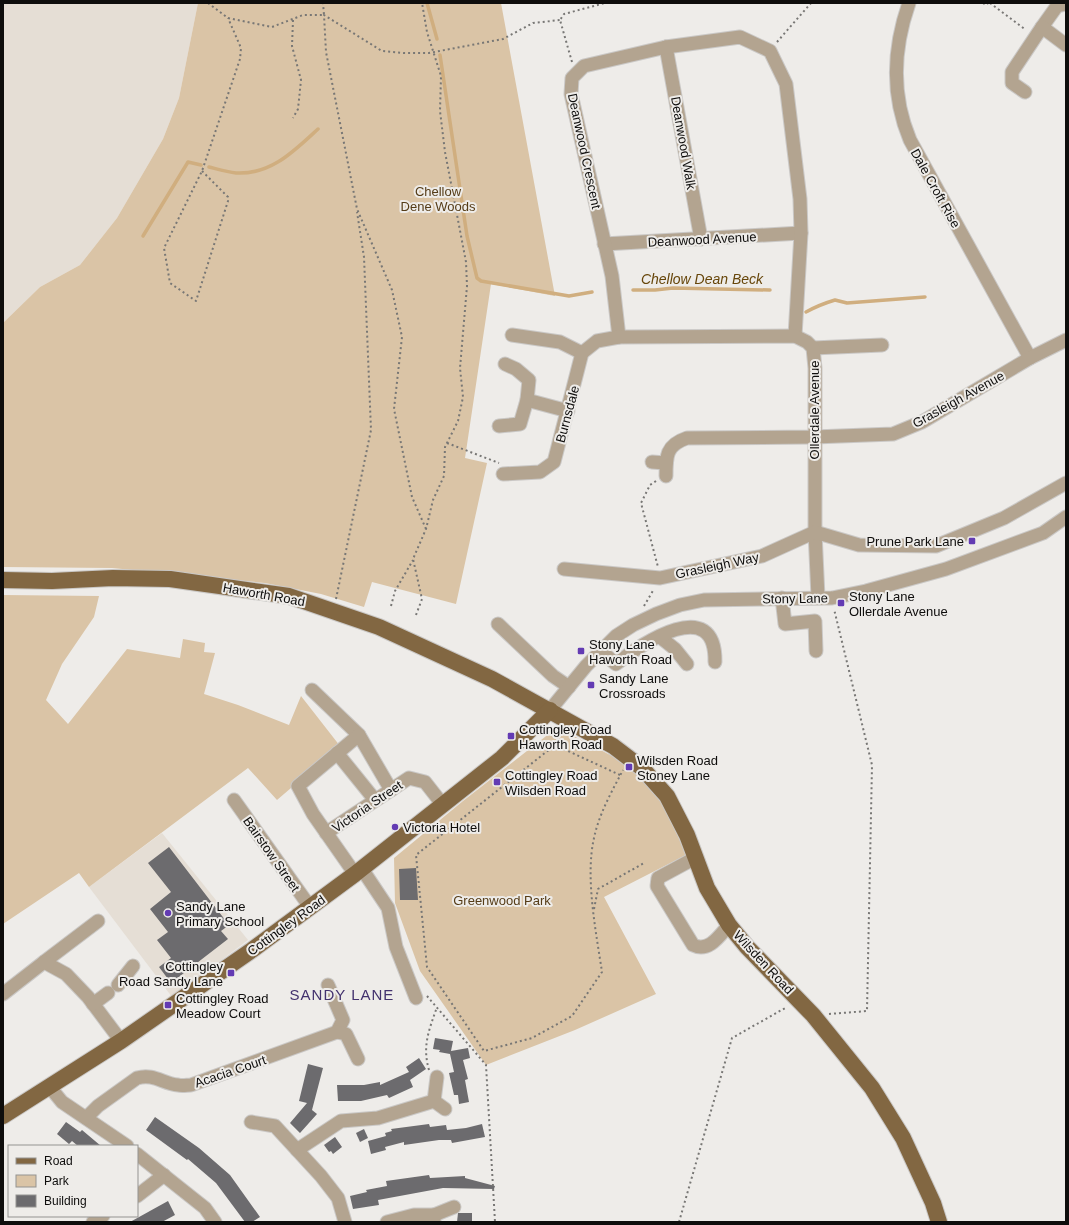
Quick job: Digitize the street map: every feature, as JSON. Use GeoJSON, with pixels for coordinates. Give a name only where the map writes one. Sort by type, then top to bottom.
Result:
{"type":"FeatureCollection","features":[{"type":"Feature","properties":{"kind":"main road","name":"Haworth Road"},"geometry":{"type":"LineString","coordinates":[[3,580],[52,581],[113,578],[170,579],[289,596],[379,627],[492,679],[550,710]]}},
{"type":"Feature","properties":{"kind":"main road","name":"Wilsden Road"},"geometry":{"type":"LineString","coordinates":[[550,710],[629,757],[642,768],[667,796],[686,835],[707,888],[729,925],[747,948],[800,1000],[872,1088],[903,1138],[939,1222]]}},
{"type":"Feature","properties":{"kind":"main road","name":"Cottingley Road"},"geometry":{"type":"LineString","coordinates":[[3,1116],[121,1041],[252,950],[310,907],[502,758],[550,710]]}},
{"type":"Feature","properties":{"kind":"street","name":"Dale Croft Rise"},"geometry":{"type":"LineString","coordinates":[[909,3],[899,37],[896,76],[898,104],[904,125],[910,140],[1030,358]]}},
{"type":"Feature","properties":{"kind":"street"},"geometry":{"type":"LineString","coordinates":[[1025,92],[1012,82],[1012,72],[1057,6],[1066,4]]}},
{"type":"Feature","properties":{"kind":"street"},"geometry":{"type":"LineString","coordinates":[[1039,32],[1066,45]]}},
{"type":"Feature","properties":{"kind":"street","name":"Deanwood Crescent"},"geometry":{"type":"LineString","coordinates":[[619,337],[612,276],[571,94],[572,78],[584,66],[666,47],[740,37],[770,51]]}},
{"type":"Feature","properties":{"kind":"street","name":"Deanwood Walk"},"geometry":{"type":"LineString","coordinates":[[666,47],[701,239]]}},
{"type":"Feature","properties":{"kind":"street"},"geometry":{"type":"LineString","coordinates":[[512,334],[560,342],[582,353],[597,341],[619,337],[795,336],[801,233],[800,199],[786,84],[770,51]]}},
{"type":"Feature","properties":{"kind":"street","name":"Deanwood Avenue"},"geometry":{"type":"LineString","coordinates":[[604,244],[801,233]]}},
{"type":"Feature","properties":{"kind":"street","name":"Ollerdale Avenue"},"geometry":{"type":"LineString","coordinates":[[795,336],[813,348],[815,368],[814,532],[818,598]]}},
{"type":"Feature","properties":{"kind":"street","name":"Grasleigh Avenue"},"geometry":{"type":"LineString","coordinates":[[666,469],[666,456],[672,445],[687,438],[814,437],[892,434],[922,422],[1030,358],[1066,340]]}},
{"type":"Feature","properties":{"kind":"street"},"geometry":{"type":"LineString","coordinates":[[813,348],[882,345]]}},
{"type":"Feature","properties":{"kind":"street","name":"Burnsdale"},"geometry":{"type":"LineString","coordinates":[[503,474],[540,472],[554,462],[582,353]]}},
{"type":"Feature","properties":{"kind":"street"},"geometry":{"type":"LineString","coordinates":[[499,426],[504,427],[520,424],[527,400],[529,380],[516,369],[505,364]]}},
{"type":"Feature","properties":{"kind":"street"},"geometry":{"type":"LineString","coordinates":[[527,400],[568,411]]}},
{"type":"Feature","properties":{"kind":"street"},"geometry":{"type":"LineString","coordinates":[[652,462],[666,469]]}},
{"type":"Feature","properties":{"kind":"street"},"geometry":{"type":"LineString","coordinates":[[814,532],[859,545],[936,546],[1004,518],[1066,483]]}},
{"type":"Feature","properties":{"kind":"street","name":"Stony Lane"},"geometry":{"type":"LineString","coordinates":[[550,710],[600,651],[616,636],[633,624],[680,605],[704,600],[832,598],[866,591],[946,569],[1043,533],[1066,517]]}},
{"type":"Feature","properties":{"kind":"street","name":"Grasleigh Way"},"geometry":{"type":"LineString","coordinates":[[564,569],[660,578],[762,556],[814,532]]}},
{"type":"Feature","properties":{"kind":"street"},"geometry":{"type":"LineString","coordinates":[[782,598],[785,624],[815,621],[816,651]]}},
{"type":"Feature","properties":{"kind":"street"},"geometry":{"type":"LineString","coordinates":[[498,624],[553,676],[569,687]]}},
{"type":"Feature","properties":{"kind":"street"},"geometry":{"type":"LineString","coordinates":[[600,651],[616,664],[632,651],[660,637],[681,628],[693,626],[701,629],[713,642],[714,662]]}},
{"type":"Feature","properties":{"kind":"street"},"geometry":{"type":"LineString","coordinates":[[660,637],[675,649],[687,664]]}},
{"type":"Feature","properties":{"kind":"street"},"geometry":{"type":"LineString","coordinates":[[312,690],[359,734],[391,790]]}},
{"type":"Feature","properties":{"kind":"street"},"geometry":{"type":"LineString","coordinates":[[359,734],[298,786],[313,814],[326,833],[388,908],[396,947],[421,997]]}},
{"type":"Feature","properties":{"kind":"street"},"geometry":{"type":"LineString","coordinates":[[338,753],[375,800]]}},
{"type":"Feature","properties":{"kind":"street","name":"Victoria Street"},"geometry":{"type":"LineString","coordinates":[[326,833],[409,778],[425,782],[443,805]]}},
{"type":"Feature","properties":{"kind":"street","name":"Bairstow Street"},"geometry":{"type":"LineString","coordinates":[[234,800],[310,907]]}},
{"type":"Feature","properties":{"kind":"street"},"geometry":{"type":"LineString","coordinates":[[695,858],[658,878],[657,886],[693,945],[698,947],[711,944],[729,925]]}},
{"type":"Feature","properties":{"kind":"street"},"geometry":{"type":"LineString","coordinates":[[3,994],[98,921]]}},
{"type":"Feature","properties":{"kind":"street"},"geometry":{"type":"LineString","coordinates":[[44,962],[66,974],[93,1004],[121,1041]]}},
{"type":"Feature","properties":{"kind":"street"},"geometry":{"type":"LineString","coordinates":[[118,985],[133,966]]}},
{"type":"Feature","properties":{"kind":"street"},"geometry":{"type":"LineString","coordinates":[[328,985],[343,1020],[337,1032],[346,1034],[358,1058]]}},
{"type":"Feature","properties":{"kind":"street"},"geometry":{"type":"LineString","coordinates":[[93,1004],[108,993]]}},
{"type":"Feature","properties":{"kind":"street","name":"Acacia Court"},"geometry":{"type":"LineString","coordinates":[[86,1118],[103,1102],[137,1078],[144,1076],[155,1077],[178,1086],[191,1085],[337,1032]]}},
{"type":"Feature","properties":{"kind":"street"},"geometry":{"type":"LineString","coordinates":[[434,1101],[437,1077]]}},
{"type":"Feature","properties":{"kind":"street"},"geometry":{"type":"LineString","coordinates":[[49,1086],[62,1102],[126,1145]]}},
{"type":"Feature","properties":{"kind":"street"},"geometry":{"type":"LineString","coordinates":[[434,1101],[445,1109]]}},
{"type":"Feature","properties":{"kind":"street"},"geometry":{"type":"LineString","coordinates":[[297,1150],[342,1121],[378,1118],[434,1101]]}},
{"type":"Feature","properties":{"kind":"street"},"geometry":{"type":"LineString","coordinates":[[251,1122],[275,1126],[321,1176],[338,1198],[345,1222]]}},
{"type":"Feature","properties":{"kind":"street"},"geometry":{"type":"LineString","coordinates":[[138,1155],[205,1208],[215,1222]]}},
{"type":"Feature","properties":{"kind":"street"},"geometry":{"type":"LineString","coordinates":[[138,1195],[164,1175]]}},
{"type":"Feature","properties":{"kind":"street"},"geometry":{"type":"LineString","coordinates":[[387,1222],[414,1215],[434,1218],[454,1207]]}},
{"type":"Feature","properties":{"kind":"street"},"geometry":{"type":"LineString","coordinates":[[93,1222],[102,1217]]}},
{"type":"Feature","properties":{"kind":"path"},"geometry":{"type":"LineString","coordinates":[[208,3],[228,18],[272,27],[303,15],[324,15],[382,51],[429,53],[503,39],[533,23],[560,20]]}},
{"type":"Feature","properties":{"kind":"path"},"geometry":{"type":"LineString","coordinates":[[323,3],[326,52],[364,257],[371,430],[333,610]]}},
{"type":"Feature","properties":{"kind":"path"},"geometry":{"type":"LineString","coordinates":[[391,606],[396,591],[413,559],[426,529],[433,500],[444,476],[445,448],[458,421],[463,397],[460,368],[466,286],[466,262],[445,152],[440,111],[441,76],[427,32],[422,3]]}},
{"type":"Feature","properties":{"kind":"path"},"geometry":{"type":"LineString","coordinates":[[576,75],[560,20],[564,14],[605,3]]}},
{"type":"Feature","properties":{"kind":"path"},"geometry":{"type":"LineString","coordinates":[[770,51],[811,3]]}},
{"type":"Feature","properties":{"kind":"path"},"geometry":{"type":"LineString","coordinates":[[983,3],[986,5],[989,3],[1039,32]]}},
{"type":"Feature","properties":{"kind":"path"},"geometry":{"type":"LineString","coordinates":[[202,171],[228,197],[228,201],[196,301],[170,283],[164,248],[202,171],[240,59],[241,48],[228,18]]}},
{"type":"Feature","properties":{"kind":"path"},"geometry":{"type":"LineString","coordinates":[[293,20],[292,46],[301,80],[301,93],[298,109],[293,118]]}},
{"type":"Feature","properties":{"kind":"path"},"geometry":{"type":"LineString","coordinates":[[356,209],[392,290],[402,337],[394,409],[412,497],[426,529]]}},
{"type":"Feature","properties":{"kind":"path"},"geometry":{"type":"LineString","coordinates":[[447,443],[499,463],[503,474]]}},
{"type":"Feature","properties":{"kind":"path"},"geometry":{"type":"LineString","coordinates":[[633,624],[660,578],[641,503],[650,485],[666,469]]}},
{"type":"Feature","properties":{"kind":"path"},"geometry":{"type":"LineString","coordinates":[[413,559],[422,599],[416,615]]}},
{"type":"Feature","properties":{"kind":"path"},"geometry":{"type":"LineString","coordinates":[[813,1015],[867,1011],[872,765],[832,598]]}},
{"type":"Feature","properties":{"kind":"path"},"geometry":{"type":"LineString","coordinates":[[620,775],[555,745],[416,855],[427,967],[484,1051],[532,1038],[572,1016],[602,972],[593,910],[592,871],[594,838],[610,794],[620,775],[629,757]]}},
{"type":"Feature","properties":{"kind":"path"},"geometry":{"type":"LineString","coordinates":[[593,910],[598,889],[644,863]]}},
{"type":"Feature","properties":{"kind":"path"},"geometry":{"type":"LineString","coordinates":[[421,997],[437,1007],[486,1065],[495,1222]]}},
{"type":"Feature","properties":{"kind":"path"},"geometry":{"type":"LineString","coordinates":[[679,1222],[732,1038],[800,1000]]}},
{"type":"Feature","properties":{"kind":"path"},"geometry":{"type":"LineString","coordinates":[[437,1007],[427,1034],[425,1057],[432,1079],[437,1077]]}},
{"type":"Feature","properties":{"kind":"shaded area"},"geometry":{"type":"Polygon","coordinates":[[[3,3],[198,3],[179,98],[163,139],[117,218],[80,265],[40,287],[3,323],[3,3]]]}},
{"type":"Feature","properties":{"kind":"shaded area","name":"Sandy Lane Primary School"},"geometry":{"type":"Polygon","coordinates":[[[162,833],[248,940],[172,997],[89,887],[162,833]]]}},
{"type":"Feature","properties":{"kind":"green space","name":"Chellow Dene Woods"},"geometry":{"type":"Polygon","coordinates":[[[198,3],[501,3],[555,296],[491,284],[465,458],[487,463],[456,604],[372,582],[364,607],[321,594],[265,583],[112,568],[3,567],[3,323],[40,287],[80,265],[117,218],[163,139],[179,98],[198,3]]]}},
{"type":"Feature","properties":{"kind":"green space"},"geometry":{"type":"Polygon","coordinates":[[[3,595],[99,596],[94,617],[62,664],[46,700],[68,724],[127,649],[180,658],[183,639],[205,643],[204,652],[215,653],[204,694],[238,705],[289,725],[301,696],[340,746],[277,800],[248,768],[89,887],[79,873],[3,924],[3,595]]]}},
{"type":"Feature","properties":{"kind":"green space","name":"Greenwood Park"},"geometry":{"type":"Polygon","coordinates":[[[550,733],[570,734],[612,756],[640,777],[665,806],[686,855],[604,897],[656,994],[575,1030],[486,1065],[420,971],[395,903],[394,858],[463,801],[550,733]]]}},
{"type":"Feature","properties":{"kind":"building"},"geometry":{"type":"Polygon","coordinates":[[[169,847],[229,925],[221,931],[228,939],[171,983],[159,967],[171,958],[157,940],[168,932],[150,909],[171,892],[148,863],[169,847]]]}},
{"type":"Feature","properties":{"kind":"building"},"geometry":{"type":"Polygon","coordinates":[[[416,868],[418,900],[400,900],[399,869],[416,868]]]}},
{"type":"Feature","properties":{"kind":"building"},"geometry":{"type":"Polygon","coordinates":[[[435,1038],[453,1041],[451,1051],[468,1048],[470,1058],[463,1060],[468,1079],[465,1080],[469,1102],[459,1104],[458,1095],[454,1095],[449,1073],[454,1072],[450,1054],[433,1049],[435,1038]]]}},
{"type":"Feature","properties":{"kind":"building"},"geometry":{"type":"Polygon","coordinates":[[[419,1058],[426,1069],[410,1080],[413,1087],[389,1098],[387,1095],[361,1101],[338,1101],[337,1085],[364,1085],[380,1082],[380,1085],[409,1072],[406,1067],[419,1058]]]}},
{"type":"Feature","properties":{"kind":"building"},"geometry":{"type":"Polygon","coordinates":[[[308,1064],[323,1068],[312,1110],[317,1114],[300,1133],[290,1123],[307,1103],[299,1101],[308,1064]]]}},
{"type":"Feature","properties":{"kind":"building"},"geometry":{"type":"Polygon","coordinates":[[[155,1117],[199,1148],[230,1175],[260,1217],[252,1222],[245,1222],[216,1183],[188,1159],[187,1160],[146,1130],[155,1117]]]}},
{"type":"Feature","properties":{"kind":"building"},"geometry":{"type":"Polygon","coordinates":[[[66,1122],[80,1132],[82,1130],[100,1145],[77,1145],[72,1141],[69,1144],[57,1134],[66,1122]]]}},
{"type":"Feature","properties":{"kind":"building"},"geometry":{"type":"Polygon","coordinates":[[[429,1124],[430,1127],[446,1125],[447,1130],[466,1128],[482,1124],[485,1137],[452,1143],[451,1140],[439,1140],[404,1145],[404,1142],[385,1147],[386,1150],[371,1154],[368,1141],[386,1136],[385,1133],[392,1131],[391,1129],[429,1124]]]}},
{"type":"Feature","properties":{"kind":"building"},"geometry":{"type":"Polygon","coordinates":[[[364,1129],[368,1138],[360,1142],[356,1133],[364,1129]]]}},
{"type":"Feature","properties":{"kind":"building"},"geometry":{"type":"Polygon","coordinates":[[[335,1137],[342,1147],[333,1154],[331,1151],[329,1152],[324,1145],[335,1137]]]}},
{"type":"Feature","properties":{"kind":"building"},"geometry":{"type":"Polygon","coordinates":[[[429,1175],[430,1178],[465,1176],[465,1178],[495,1186],[494,1189],[443,1188],[378,1200],[379,1205],[353,1209],[350,1196],[367,1192],[366,1190],[387,1186],[386,1181],[429,1175]]]}},
{"type":"Feature","properties":{"kind":"building"},"geometry":{"type":"Polygon","coordinates":[[[168,1201],[175,1215],[162,1222],[130,1222],[168,1201]]]}},
{"type":"Feature","properties":{"kind":"building"},"geometry":{"type":"Polygon","coordinates":[[[458,1213],[472,1213],[472,1222],[457,1222],[458,1213]]]}},
{"type":"Feature","properties":{"kind":"waterway","name":"Chellow Dean Beck"},"geometry":{"type":"LineString","coordinates":[[427,3],[437,39]]}},
{"type":"Feature","properties":{"kind":"waterway","name":"Chellow Dean Beck"},"geometry":{"type":"LineString","coordinates":[[440,55],[467,236],[477,278],[481,281],[569,296],[592,292]]}},
{"type":"Feature","properties":{"kind":"waterway"},"geometry":{"type":"LineString","coordinates":[[209,167],[236,173],[249,173],[260,170],[271,166],[291,153],[318,129]]}},
{"type":"Feature","properties":{"kind":"waterway"},"geometry":{"type":"LineString","coordinates":[[143,236],[188,162],[201,165]]}},
{"type":"Feature","properties":{"kind":"waterway","name":"Chellow Dean Beck"},"geometry":{"type":"LineString","coordinates":[[633,290],[673,288],[770,290]]}},
{"type":"Feature","properties":{"kind":"waterway","name":"Chellow Dean Beck"},"geometry":{"type":"LineString","coordinates":[[806,312],[835,300],[847,303],[925,297]]}},
{"type":"Feature","properties":{"kind":"place","name":"Prune Park Lane"},"geometry":{"type":"Point","coordinates":[972,541]}},
{"type":"Feature","properties":{"kind":"place","name":"Stony Lane Ollerdale Avenue"},"geometry":{"type":"Point","coordinates":[841,603]}},
{"type":"Feature","properties":{"kind":"place","name":"Stony Lane Haworth Road"},"geometry":{"type":"Point","coordinates":[581,651]}},
{"type":"Feature","properties":{"kind":"place","name":"Sandy Lane Crossroads"},"geometry":{"type":"Point","coordinates":[591,685]}},
{"type":"Feature","properties":{"kind":"place","name":"Cottingley Road Haworth Road"},"geometry":{"type":"Point","coordinates":[511,736]}},
{"type":"Feature","properties":{"kind":"place","name":"Wilsden Road Stoney Lane"},"geometry":{"type":"Point","coordinates":[629,767]}},
{"type":"Feature","properties":{"kind":"place","name":"Cottingley Road Wilsden Road"},"geometry":{"type":"Point","coordinates":[497,782]}},
{"type":"Feature","properties":{"kind":"place","name":"Victoria Hotel"},"geometry":{"type":"Point","coordinates":[395,827]}},
{"type":"Feature","properties":{"kind":"place","name":"Sandy Lane Primary School"},"geometry":{"type":"Point","coordinates":[168,913]}},
{"type":"Feature","properties":{"kind":"place","name":"Cottingley Road Sandy Lane"},"geometry":{"type":"Point","coordinates":[231,973]}},
{"type":"Feature","properties":{"kind":"place","name":"Cottingley Road Meadow Court"},"geometry":{"type":"Point","coordinates":[168,1005]}},
{"type":"Feature","properties":{"kind":"district","name":"SANDY LANE"},"geometry":{"type":"Point","coordinates":[342,995]}}]}
